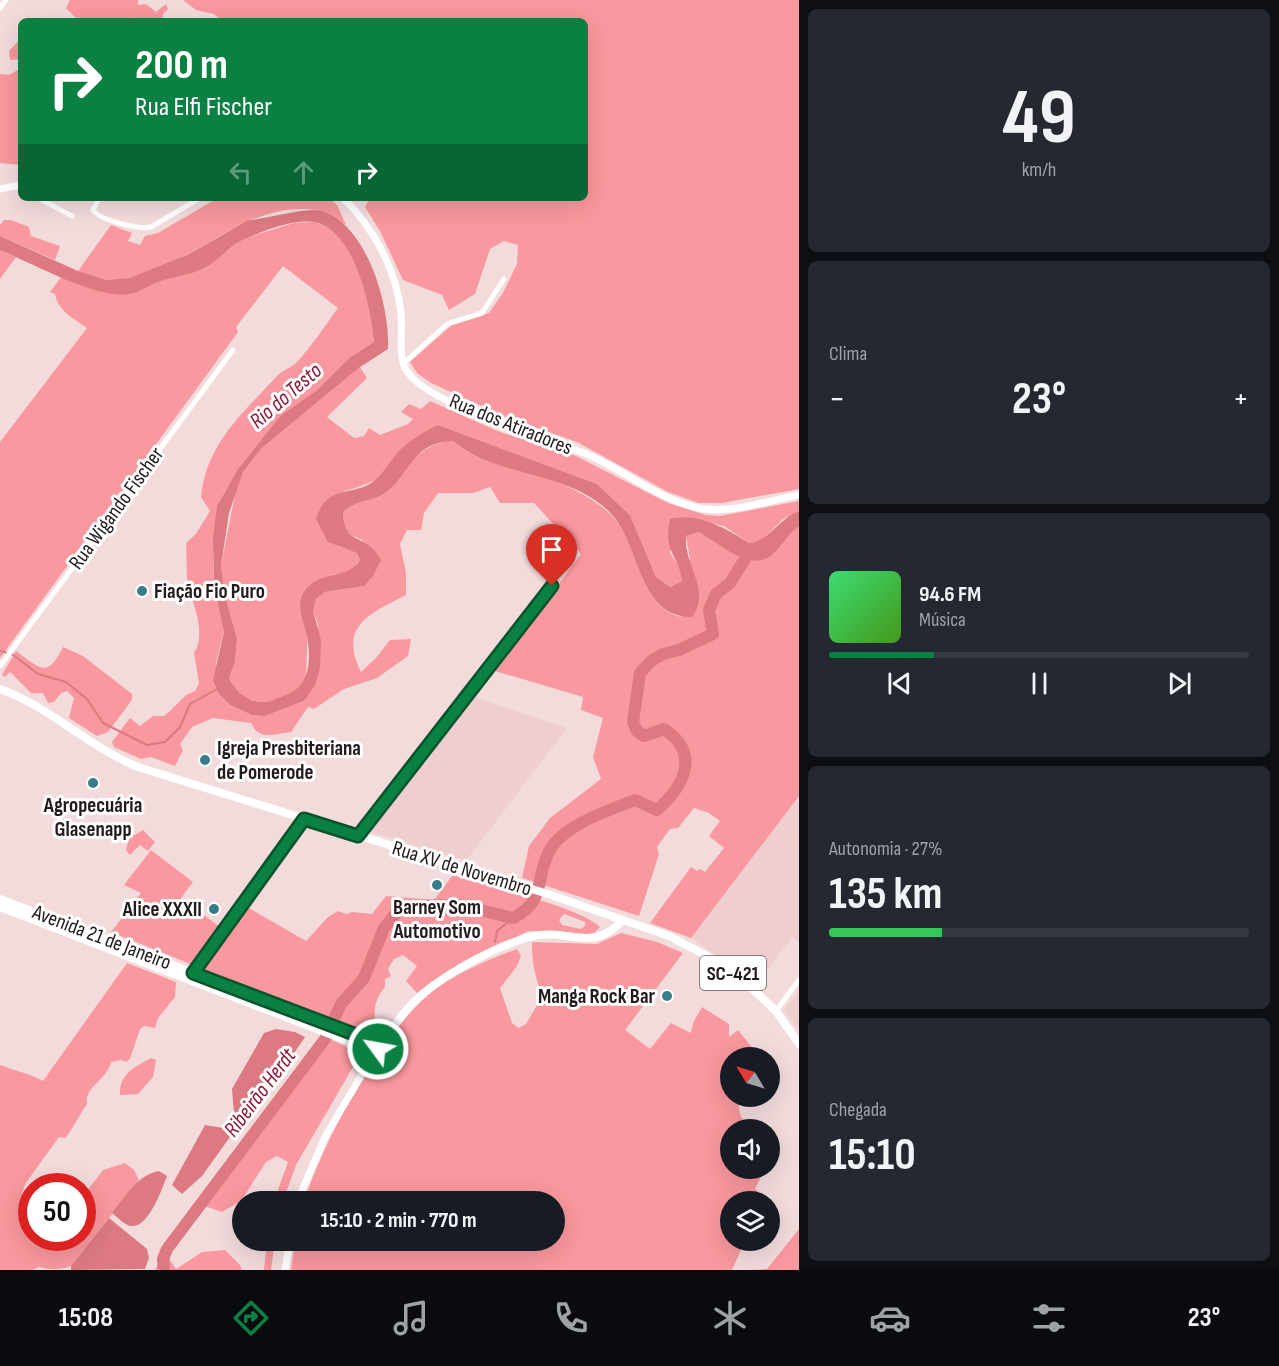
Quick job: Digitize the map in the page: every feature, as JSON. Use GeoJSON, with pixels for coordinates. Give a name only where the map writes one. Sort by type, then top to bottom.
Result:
{"type":"FeatureCollection","features":[{"type":"Feature","properties":{"kind":"main road","name":"Rua XV de Novembro"},"geometry":{"type":"LineString","coordinates":[[0,689],[35,706],[125,762],[551,895],[623,920],[697,950],[745,982],[776,1011],[799,1044]]}},
{"type":"Feature","properties":{"kind":"main road","name":"Avenida 21 de Janeiro"},"geometry":{"type":"LineString","coordinates":[[0,899],[193,973],[324,1028]]}},
{"type":"Feature","properties":{"kind":"main road","name":"Avenida 21 de Janeiro"},"geometry":{"type":"LineString","coordinates":[[0,907],[369,1045]]}},
{"type":"Feature","properties":{"kind":"main road"},"geometry":{"type":"LineString","coordinates":[[376,1051],[423,994],[448,976],[501,949],[536,936],[595,939],[610,932],[623,920]]}},
{"type":"Feature","properties":{"kind":"main road"},"geometry":{"type":"LineString","coordinates":[[369,1045],[389,1033]]}},
{"type":"Feature","properties":{"kind":"main road"},"geometry":{"type":"LineString","coordinates":[[369,1045],[378,1045],[376,1051]]}},
{"type":"Feature","properties":{"kind":"street"},"geometry":{"type":"LineString","coordinates":[[0,8],[6,0]]}},
{"type":"Feature","properties":{"kind":"street"},"geometry":{"type":"LineString","coordinates":[[0,189],[18,187]]}},
{"type":"Feature","properties":{"kind":"street"},"geometry":{"type":"LineString","coordinates":[[44,201],[72,216]]}},
{"type":"Feature","properties":{"kind":"street"},"geometry":{"type":"LineString","coordinates":[[98,201],[93,210],[99,217],[143,228],[152,227],[195,201]]}},
{"type":"Feature","properties":{"kind":"street"},"geometry":{"type":"LineString","coordinates":[[346,201],[368,226],[379,244],[394,280],[401,314],[404,363]]}},
{"type":"Feature","properties":{"kind":"street"},"geometry":{"type":"LineString","coordinates":[[404,363],[447,324],[482,313],[504,279]]}},
{"type":"Feature","properties":{"kind":"street","name":"Rua Wigando Fischer"},"geometry":{"type":"LineString","coordinates":[[0,666],[233,350]]}},
{"type":"Feature","properties":{"kind":"street","name":"Rua dos Atiradores"},"geometry":{"type":"LineString","coordinates":[[404,363],[410,375],[427,388],[484,418],[577,450],[671,498],[692,506],[721,509],[799,495]]}},
{"type":"Feature","properties":{"kind":"street"},"geometry":{"type":"LineString","coordinates":[[358,836],[552,586]]}},
{"type":"Feature","properties":{"kind":"street"},"geometry":{"type":"LineString","coordinates":[[193,973],[304,819]]}},
{"type":"Feature","properties":{"kind":"street"},"geometry":{"type":"LineString","coordinates":[[776,1011],[799,980]]}},
{"type":"Feature","properties":{"kind":"street"},"geometry":{"type":"LineString","coordinates":[[364,1067],[369,1045]]}},
{"type":"Feature","properties":{"kind":"street"},"geometry":{"type":"LineString","coordinates":[[301,1191],[313,1161],[364,1067],[376,1051]]}},
{"type":"Feature","properties":{"kind":"street"},"geometry":{"type":"LineString","coordinates":[[285,1270],[288,1251]]}},
{"type":"Feature","properties":{"kind":"shaded area"},"geometry":{"type":"Polygon","coordinates":[[[70,0],[138,0],[138,5],[146,4],[156,12],[166,4],[168,9],[163,14],[163,18],[76,18],[66,8],[70,0]]]}},
{"type":"Feature","properties":{"kind":"shaded area"},"geometry":{"type":"Polygon","coordinates":[[[183,0],[799,0],[799,489],[722,503],[699,503],[668,492],[577,442],[508,418],[431,383],[417,373],[410,362],[453,324],[489,313],[503,293],[517,264],[518,245],[504,241],[490,249],[475,294],[449,310],[442,295],[403,280],[380,231],[365,207],[368,201],[588,201],[588,18],[219,18],[214,14],[196,10],[183,0]]]}},
{"type":"Feature","properties":{"kind":"shaded area"},"geometry":{"type":"Polygon","coordinates":[[[18,41],[18,59],[10,60],[9,51],[18,41]]]}},
{"type":"Feature","properties":{"kind":"shaded area"},"geometry":{"type":"Polygon","coordinates":[[[18,70],[18,165],[0,163],[0,74],[9,75],[18,70]]]}},
{"type":"Feature","properties":{"kind":"shaded area"},"geometry":{"type":"Polygon","coordinates":[[[213,201],[332,201],[337,205],[346,225],[321,211],[292,209],[265,215],[164,267],[137,276],[105,280],[78,271],[111,225],[132,233],[128,241],[140,245],[145,236],[158,233],[213,201]]]}},
{"type":"Feature","properties":{"kind":"shaded area"},"geometry":{"type":"Polygon","coordinates":[[[4,220],[11,220],[29,227],[31,236],[60,246],[55,260],[0,236],[0,225],[4,220]]]}},
{"type":"Feature","properties":{"kind":"shaded area"},"geometry":{"type":"Polygon","coordinates":[[[294,223],[317,223],[331,230],[342,241],[352,257],[365,292],[374,342],[349,358],[317,390],[280,416],[238,469],[217,506],[213,564],[214,586],[224,631],[216,663],[219,694],[230,705],[252,715],[265,716],[304,701],[318,624],[313,611],[316,599],[325,592],[364,586],[363,540],[353,536],[347,530],[343,512],[354,505],[384,494],[415,457],[439,443],[453,441],[475,455],[553,481],[589,498],[610,514],[620,526],[628,540],[646,587],[655,600],[666,610],[681,617],[690,559],[686,536],[698,532],[737,554],[773,554],[789,533],[799,526],[799,796],[691,938],[650,923],[691,867],[705,872],[724,848],[709,836],[720,821],[709,813],[694,808],[678,828],[670,829],[657,847],[659,854],[639,916],[522,878],[529,846],[550,818],[601,779],[593,757],[603,718],[581,710],[583,697],[495,671],[581,554],[534,503],[500,503],[490,487],[473,493],[438,493],[424,513],[421,530],[407,530],[400,544],[406,573],[406,595],[381,608],[361,623],[353,643],[361,672],[390,640],[411,639],[408,656],[377,678],[344,689],[314,709],[308,707],[291,732],[268,735],[258,732],[251,723],[213,718],[192,727],[180,744],[183,750],[175,766],[151,757],[141,759],[114,747],[112,742],[130,718],[140,726],[153,716],[164,716],[186,695],[195,691],[199,683],[194,653],[198,644],[199,625],[187,576],[186,543],[196,534],[210,511],[201,497],[210,461],[228,430],[279,374],[296,363],[338,308],[283,266],[236,327],[238,332],[0,658],[0,442],[87,328],[67,314],[59,305],[55,294],[50,292],[62,276],[88,287],[130,294],[158,281],[204,268],[245,238],[294,223]]]}},
{"type":"Feature","properties":{"kind":"shaded area"},"geometry":{"type":"Polygon","coordinates":[[[0,250],[16,257],[0,279],[0,250]]]}},
{"type":"Feature","properties":{"kind":"shaded area"},"geometry":{"type":"Polygon","coordinates":[[[360,367],[367,378],[327,417],[354,438],[364,436],[369,428],[380,435],[408,424],[413,419],[401,412],[409,404],[421,409],[430,401],[500,432],[576,456],[668,503],[706,515],[720,516],[799,501],[799,511],[783,519],[760,542],[749,543],[724,526],[678,517],[670,553],[680,568],[682,581],[672,587],[656,577],[630,515],[597,484],[438,425],[375,480],[340,493],[320,509],[316,519],[338,546],[358,553],[360,560],[351,572],[332,575],[309,586],[306,679],[296,692],[266,704],[245,698],[229,678],[235,662],[237,639],[225,595],[221,566],[236,489],[243,472],[262,448],[360,367]]]}},
{"type":"Feature","properties":{"kind":"shaded area"},"geometry":{"type":"Polygon","coordinates":[[[63,647],[83,656],[132,694],[132,700],[108,732],[97,736],[69,718],[74,698],[67,691],[61,693],[54,702],[48,703],[43,693],[31,693],[10,672],[5,677],[2,675],[16,651],[43,668],[52,664],[63,647]]]}},
{"type":"Feature","properties":{"kind":"shaded area"},"geometry":{"type":"Polygon","coordinates":[[[471,696],[567,728],[466,861],[367,831],[471,696]]]}},
{"type":"Feature","properties":{"kind":"shaded area"},"geometry":{"type":"Polygon","coordinates":[[[799,796],[799,941],[792,937],[757,984],[691,938],[799,796]]]}},
{"type":"Feature","properties":{"kind":"shaded area"},"geometry":{"type":"Polygon","coordinates":[[[143,830],[155,842],[148,851],[140,845],[130,855],[126,850],[130,833],[135,835],[143,830]]]}},
{"type":"Feature","properties":{"kind":"shaded area"},"geometry":{"type":"Polygon","coordinates":[[[151,850],[193,882],[181,898],[220,927],[193,965],[111,932],[141,893],[124,885],[151,850]]]}},
{"type":"Feature","properties":{"kind":"shaded area"},"geometry":{"type":"Polygon","coordinates":[[[453,875],[574,912],[600,927],[594,933],[588,934],[528,931],[431,982],[417,993],[406,981],[417,966],[403,955],[394,959],[388,969],[391,976],[385,979],[385,987],[376,1002],[375,1011],[375,1020],[387,1029],[375,1034],[364,1033],[202,970],[247,907],[306,941],[328,917],[338,911],[346,914],[352,912],[372,914],[386,896],[434,900],[453,875]],[[564,914],[559,920],[562,925],[581,929],[585,926],[585,922],[564,914]]]}},
{"type":"Feature","properties":{"kind":"shaded area"},"geometry":{"type":"Polygon","coordinates":[[[621,933],[657,942],[683,953],[625,1030],[650,1049],[671,1023],[691,1033],[693,1023],[702,1007],[729,1024],[729,1037],[738,1030],[752,1047],[720,1047],[720,1107],[739,1107],[743,1119],[720,1119],[720,1179],[760,1179],[755,1189],[757,1191],[720,1191],[720,1251],[741,1251],[732,1270],[291,1270],[294,1251],[565,1251],[565,1191],[308,1191],[338,1123],[369,1069],[403,1021],[430,993],[466,971],[517,949],[521,956],[517,966],[500,988],[512,1023],[519,1028],[526,1024],[543,995],[534,969],[532,942],[597,944],[621,933]]]}},
{"type":"Feature","properties":{"kind":"shaded area"},"geometry":{"type":"Polygon","coordinates":[[[127,963],[176,982],[175,997],[158,1018],[155,1028],[144,1026],[140,1029],[130,1059],[126,1062],[121,1060],[111,1062],[105,1074],[89,1093],[87,1104],[70,1132],[65,1138],[59,1137],[33,1173],[18,1173],[18,1251],[83,1251],[71,1266],[63,1268],[0,1270],[0,1065],[43,1081],[127,963]]]}},
{"type":"Feature","properties":{"kind":"shaded area"},"geometry":{"type":"Polygon","coordinates":[[[799,990],[799,1030],[784,1010],[799,990]]]}},
{"type":"Feature","properties":{"kind":"shaded area"},"geometry":{"type":"Polygon","coordinates":[[[321,1036],[339,1043],[352,1054],[353,1067],[296,1165],[287,1191],[278,1191],[288,1162],[277,1156],[266,1162],[247,1191],[232,1191],[232,1206],[222,1212],[201,1205],[201,1198],[208,1188],[212,1189],[253,1136],[259,1121],[285,1085],[300,1069],[321,1036]]]}},
{"type":"Feature","properties":{"kind":"shaded area"},"geometry":{"type":"Polygon","coordinates":[[[151,1058],[156,1060],[153,1077],[138,1094],[120,1095],[125,1076],[151,1058]]]}},
{"type":"Feature","properties":{"kind":"shaded area"},"geometry":{"type":"Polygon","coordinates":[[[125,1163],[134,1170],[139,1180],[96,1234],[96,1179],[103,1170],[125,1163]]]}},
{"type":"Feature","properties":{"kind":"shaded area"},"geometry":{"type":"Polygon","coordinates":[[[799,1229],[799,1270],[748,1270],[767,1269],[799,1229]]]}},
{"type":"Feature","properties":{"kind":"shaded area"},"geometry":{"type":"Polygon","coordinates":[[[225,1250],[242,1270],[155,1270],[163,1254],[167,1255],[176,1269],[202,1252],[225,1250]]]}},
{"type":"Feature","properties":{"kind":"shaded area"},"geometry":{"type":"Polygon","coordinates":[[[266,1251],[274,1251],[271,1270],[264,1270],[266,1251]]]}},
{"type":"Feature","properties":{"kind":"water"},"geometry":{"type":"Polygon","coordinates":[[[300,211],[321,211],[339,220],[353,234],[364,251],[380,291],[388,332],[388,349],[360,367],[262,448],[243,472],[229,513],[221,566],[225,595],[237,639],[235,662],[229,678],[244,696],[251,700],[269,702],[299,687],[306,674],[309,659],[307,635],[300,606],[301,599],[315,581],[350,570],[360,560],[357,553],[328,542],[316,519],[321,507],[334,495],[359,488],[375,480],[402,448],[438,425],[597,484],[630,515],[656,577],[671,587],[682,581],[668,539],[670,519],[691,518],[711,523],[749,543],[763,538],[792,514],[799,511],[799,526],[773,554],[755,561],[736,555],[698,532],[686,536],[688,557],[699,597],[692,617],[674,614],[661,606],[651,593],[622,530],[613,516],[596,501],[556,482],[490,462],[470,453],[453,441],[440,443],[421,452],[397,482],[384,494],[354,505],[343,512],[347,531],[369,545],[381,560],[373,576],[364,586],[325,592],[316,599],[313,611],[321,640],[320,668],[315,685],[304,701],[265,716],[252,715],[230,705],[219,694],[213,680],[224,632],[214,586],[213,538],[217,506],[238,469],[280,416],[317,390],[349,358],[374,342],[365,293],[352,257],[331,230],[318,223],[291,223],[272,228],[242,241],[201,270],[155,283],[133,293],[116,294],[82,286],[0,250],[0,236],[78,271],[106,280],[130,278],[187,255],[247,221],[300,211]]]}},
{"type":"Feature","properties":{"kind":"water"},"geometry":{"type":"Polygon","coordinates":[[[276,1029],[295,1032],[305,1037],[254,1112],[243,1117],[234,1114],[232,1089],[264,1033],[276,1029]]]}},
{"type":"Feature","properties":{"kind":"water"},"geometry":{"type":"Polygon","coordinates":[[[205,1125],[235,1130],[202,1176],[182,1194],[172,1185],[205,1125]]]}},
{"type":"Feature","properties":{"kind":"water"},"geometry":{"type":"Polygon","coordinates":[[[159,1171],[167,1176],[154,1206],[144,1220],[138,1225],[130,1226],[112,1213],[138,1182],[151,1173],[159,1171]]]}},
{"type":"Feature","properties":{"kind":"water"},"geometry":{"type":"Polygon","coordinates":[[[109,1218],[147,1249],[149,1258],[145,1269],[71,1270],[71,1266],[83,1251],[96,1251],[96,1234],[109,1218]]]}},
{"type":"Feature","properties":{"kind":"waterway","name":"Ribeirão Herdt"},"geometry":{"type":"LineString","coordinates":[[164,1270],[163,1259],[167,1249],[325,1039],[341,1004],[364,978],[384,928],[398,911],[412,906],[459,905],[513,918],[531,904],[539,887],[546,858],[558,839],[567,832],[601,813],[635,800],[657,810],[666,801],[681,781],[685,760],[683,749],[676,739],[664,729],[644,736],[637,731],[633,722],[640,673],[651,661],[663,654],[679,650],[713,634],[709,610],[716,594],[730,583],[750,551]]}},
{"type":"Feature","properties":{"kind":"waterway"},"geometry":{"type":"LineString","coordinates":[[0,651],[12,654],[38,674],[66,682],[87,699],[103,723],[147,745],[165,742],[180,727],[190,704],[217,689]]}},
{"type":"Feature","properties":{"kind":"waterway"},"geometry":{"type":"LineString","coordinates":[[495,942],[497,931],[513,918]]}},
{"type":"Feature","properties":{"kind":"place","name":"Fiação Fio Puro"},"geometry":{"type":"Point","coordinates":[142,591]}},
{"type":"Feature","properties":{"kind":"place","name":"Igreja Presbiteriana de Pomerode"},"geometry":{"type":"Point","coordinates":[205,760]}},
{"type":"Feature","properties":{"kind":"place","name":"Agropecuária Glasenapp"},"geometry":{"type":"Point","coordinates":[93,783]}},
{"type":"Feature","properties":{"kind":"place","name":"Barney Som Automotivo"},"geometry":{"type":"Point","coordinates":[437,885]}},
{"type":"Feature","properties":{"kind":"place","name":"Alice XXXII"},"geometry":{"type":"Point","coordinates":[214,909]}},
{"type":"Feature","properties":{"kind":"place","name":"Manga Rock Bar"},"geometry":{"type":"Point","coordinates":[667,996]}},
{"type":"Feature","properties":{"kind":"route"},"geometry":{"type":"LineString","coordinates":[[378,1049],[375,1042],[193,973],[304,819],[358,836],[364,830],[552,586]]}},
{"type":"Feature","properties":{"kind":"water label","name":"Rio do Testo"},"geometry":{"type":"Point","coordinates":[285,395]}}]}
